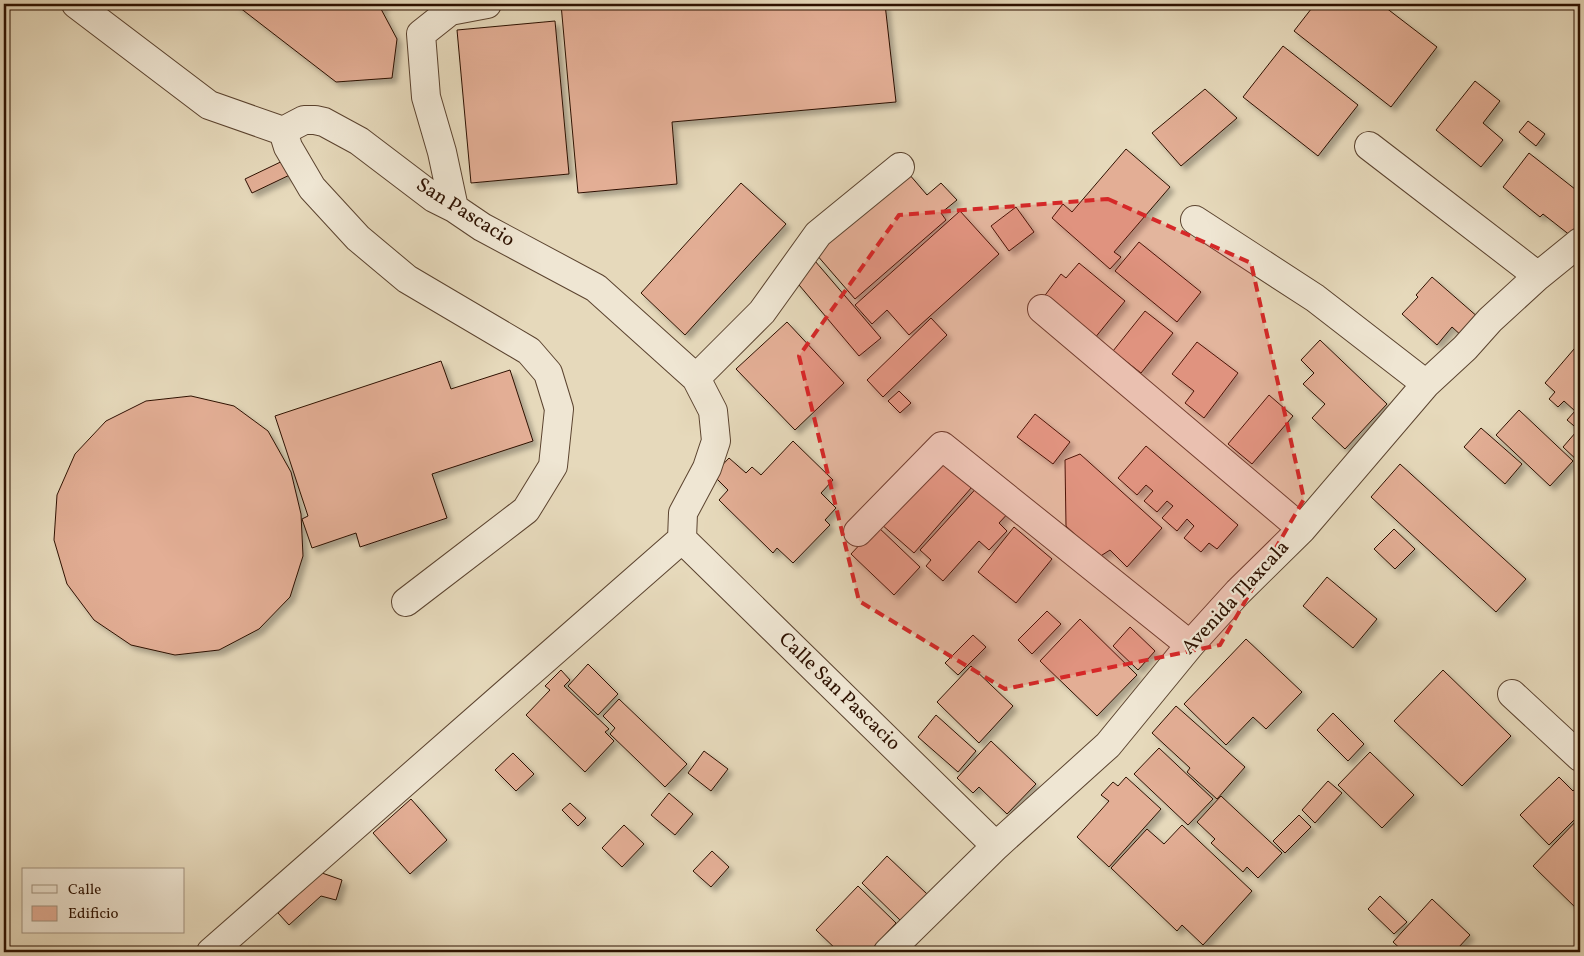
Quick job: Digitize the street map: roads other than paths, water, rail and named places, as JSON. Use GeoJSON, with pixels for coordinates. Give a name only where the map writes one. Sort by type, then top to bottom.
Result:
{"type":"FeatureCollection","features":[{"type":"Feature","properties":{"kind":"street"},"geometry":{"type":"LineString","coordinates":[[76,4],[209,105],[283,131],[288,147],[312,188],[358,238],[407,279],[529,351],[548,373],[559,409],[553,466],[526,510],[406,602]]}},
{"type":"Feature","properties":{"kind":"street"},"geometry":{"type":"LineString","coordinates":[[454,208],[442,152],[426,97],[421,34],[450,12],[488,4]]}},
{"type":"Feature","properties":{"kind":"street","name":"San Pascacio"},"geometry":{"type":"LineString","coordinates":[[283,131],[304,120],[324,122],[359,141],[434,198],[454,208],[482,227],[596,288],[696,378],[713,410],[716,441],[707,468],[683,513],[682,538]]}},
{"type":"Feature","properties":{"kind":"street"},"geometry":{"type":"LineString","coordinates":[[1369,146],[1538,276]]}},
{"type":"Feature","properties":{"kind":"street"},"geometry":{"type":"LineString","coordinates":[[696,378],[762,312],[818,234],[900,167]]}},
{"type":"Feature","properties":{"kind":"street"},"geometry":{"type":"LineString","coordinates":[[1194,220],[1315,298],[1426,384]]}},
{"type":"Feature","properties":{"kind":"street","name":"Avenida Tlaxcala"},"geometry":{"type":"LineString","coordinates":[[888,952],[996,846],[1108,745],[1190,644],[1238,592],[1302,529],[1426,384],[1465,348],[1490,320],[1538,276],[1580,242]]}},
{"type":"Feature","properties":{"kind":"street"},"geometry":{"type":"LineString","coordinates":[[1042,309],[1302,529]]}},
{"type":"Feature","properties":{"kind":"street"},"geometry":{"type":"LineString","coordinates":[[858,532],[942,446],[1190,644]]}},
{"type":"Feature","properties":{"kind":"street"},"geometry":{"type":"LineString","coordinates":[[211,952],[682,538]]}},
{"type":"Feature","properties":{"kind":"street","name":"Calle San Pascacio"},"geometry":{"type":"LineString","coordinates":[[682,538],[996,846]]}},
{"type":"Feature","properties":{"kind":"street"},"geometry":{"type":"LineString","coordinates":[[1512,694],[1580,757]]}}]}
